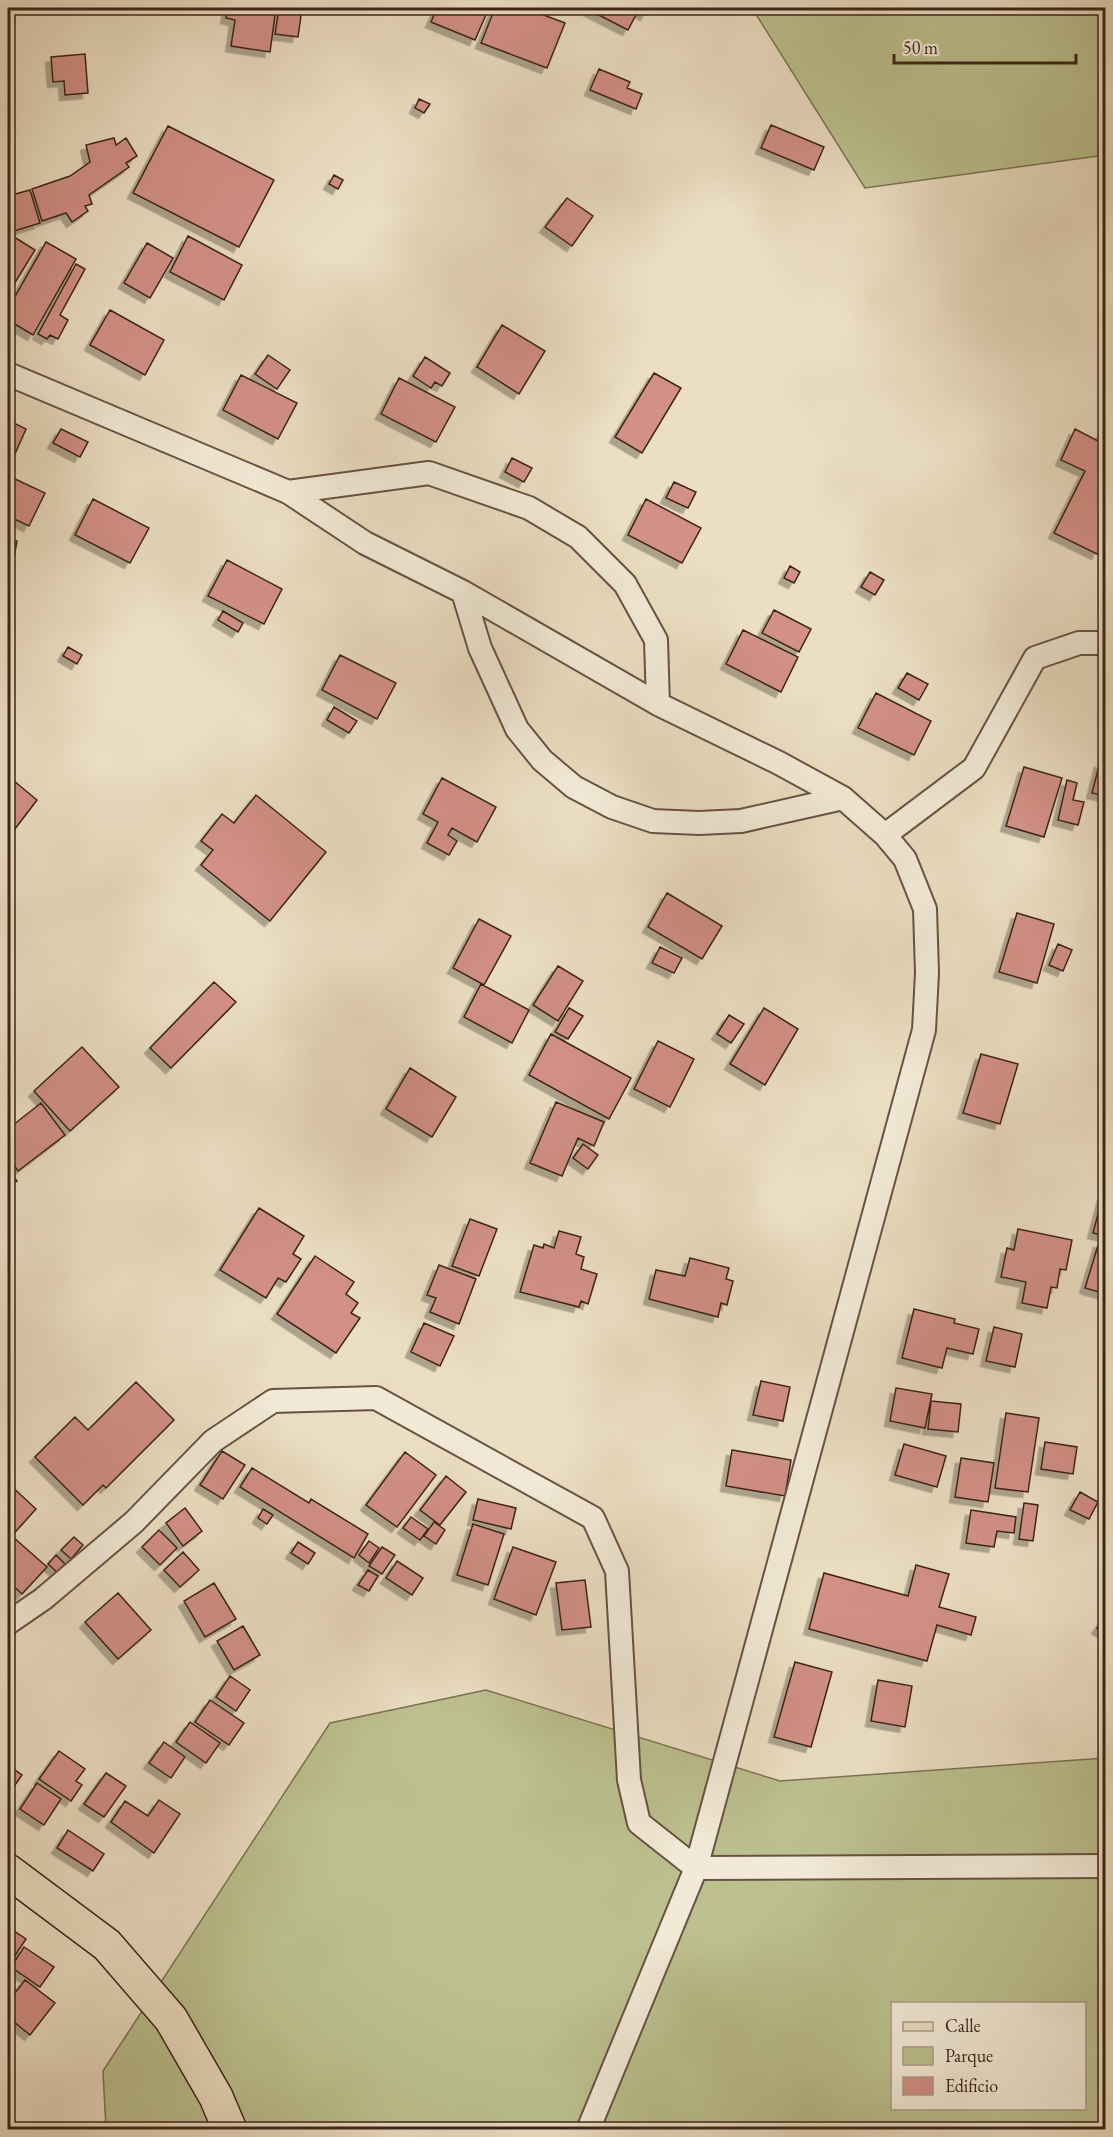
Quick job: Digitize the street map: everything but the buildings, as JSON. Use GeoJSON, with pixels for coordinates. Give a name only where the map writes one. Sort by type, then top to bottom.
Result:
{"type":"FeatureCollection","features":[{"type":"Feature","properties":{"kind":"main road"},"geometry":{"type":"LineString","coordinates":[[8,1871],[107,1945],[157,2002],[171,2019],[216,2097],[230,2130]]}},
{"type":"Feature","properties":{"kind":"street"},"geometry":{"type":"LineString","coordinates":[[8,374],[288,492],[365,543],[463,592],[658,704],[779,763],[843,798],[885,835],[905,859],[925,909],[927,972],[924,1030],[696,1868],[588,2130]]}},
{"type":"Feature","properties":{"kind":"street"},"geometry":{"type":"LineString","coordinates":[[288,492],[429,473],[529,508],[578,537],[625,584],[656,640],[658,704]]}},
{"type":"Feature","properties":{"kind":"street"},"geometry":{"type":"LineString","coordinates":[[463,592],[480,648],[517,729],[542,760],[574,787],[612,807],[653,821],[699,823],[741,821],[843,798]]}},
{"type":"Feature","properties":{"kind":"street"},"geometry":{"type":"LineString","coordinates":[[885,835],[974,768],[1035,658],[1079,643],[1106,643]]}},
{"type":"Feature","properties":{"kind":"street"},"geometry":{"type":"LineString","coordinates":[[8,1623],[43,1599],[134,1522],[213,1441],[273,1401],[376,1398],[594,1518],[617,1571],[629,1780],[639,1823],[696,1868],[1106,1866]]}},
{"type":"Feature","properties":{"kind":"green space"},"geometry":{"type":"Polygon","coordinates":[[[752,8],[1105,8],[1105,155],[865,188],[752,8]]]}},
{"type":"Feature","properties":{"kind":"green space"},"geometry":{"type":"Polygon","coordinates":[[[486,1690],[780,1781],[1105,1758],[1105,2129],[106,2129],[103,2071],[330,1723],[486,1690]]]}}]}
